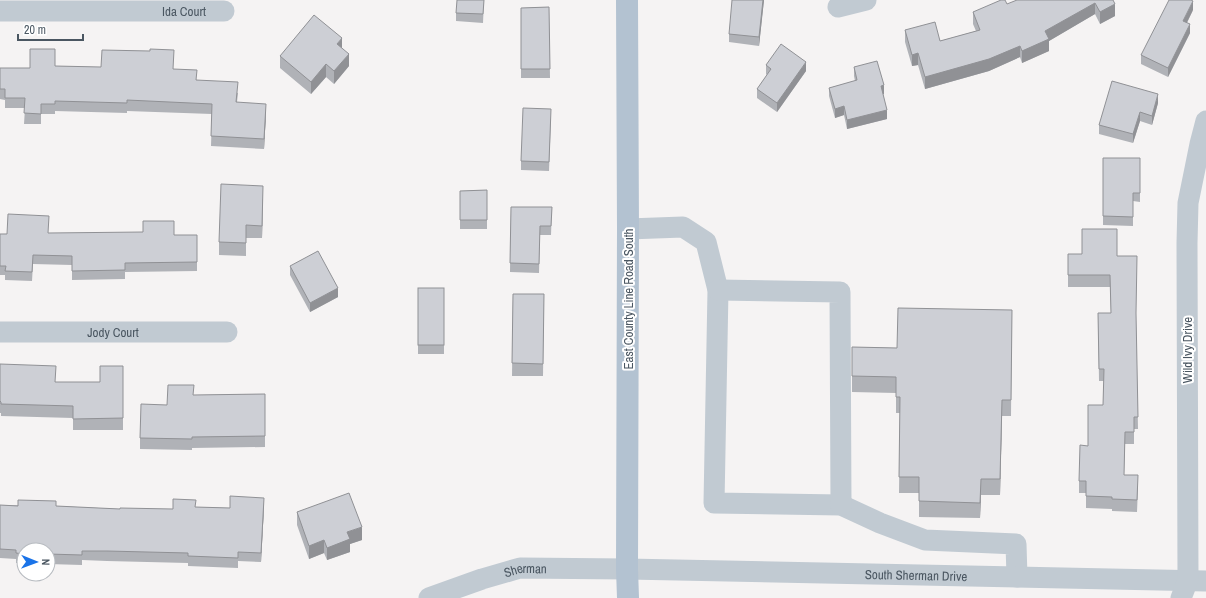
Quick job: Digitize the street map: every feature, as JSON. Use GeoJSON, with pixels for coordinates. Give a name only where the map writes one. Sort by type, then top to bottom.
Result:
{"type":"FeatureCollection","features":[{"type":"Feature","properties":{"kind":"main road","name":"East County Line Road South"},"geometry":{"type":"LineString","coordinates":[[627,0],[628,598]]}},
{"type":"Feature","properties":{"kind":"street"},"geometry":{"type":"LineString","coordinates":[[838,7],[866,0]]}},
{"type":"Feature","properties":{"kind":"street","name":"Ida Court"},"geometry":{"type":"LineString","coordinates":[[0,11],[224,12]]}},
{"type":"Feature","properties":{"kind":"street","name":"Wild Ivy Drive"},"geometry":{"type":"LineString","coordinates":[[1191,586],[1187,243],[1188,203],[1206,122]]}},
{"type":"Feature","properties":{"kind":"street"},"geometry":{"type":"LineString","coordinates":[[628,229],[683,227],[706,242],[718,290],[714,503],[841,505],[880,523],[925,540],[1016,544],[1017,577]]}},
{"type":"Feature","properties":{"kind":"street"},"geometry":{"type":"LineString","coordinates":[[718,290],[840,292],[841,505]]}},
{"type":"Feature","properties":{"kind":"street","name":"Jody Court"},"geometry":{"type":"LineString","coordinates":[[0,332],[227,332]]}},
{"type":"Feature","properties":{"kind":"street","name":"Sherman"},"geometry":{"type":"LineString","coordinates":[[429,598],[482,579],[520,568],[627,568]]}},
{"type":"Feature","properties":{"kind":"street","name":"South Sherman Drive"},"geometry":{"type":"LineString","coordinates":[[627,568],[1017,577],[1191,586]]}},
{"type":"Feature","properties":{"kind":"building"},"geometry":{"type":"Polygon","coordinates":[[[457,0],[484,0],[483,14],[456,13],[457,0]]]}},
{"type":"Feature","properties":{"kind":"building"},"geometry":{"type":"Polygon","coordinates":[[[732,0],[763,0],[759,37],[729,34],[732,0]]]}},
{"type":"Feature","properties":{"kind":"building"},"geometry":{"type":"Polygon","coordinates":[[[1001,0],[1005,0],[1007,4],[1017,0],[1113,0],[1115,4],[1100,12],[1095,3],[1045,31],[1049,39],[1022,51],[1020,46],[989,59],[925,77],[918,53],[912,55],[905,30],[935,22],[940,41],[980,30],[973,12],[1001,0]]]}},
{"type":"Feature","properties":{"kind":"building"},"geometry":{"type":"Polygon","coordinates":[[[1169,0],[1193,1],[1183,21],[1190,24],[1168,68],[1141,55],[1169,0]]]}},
{"type":"Feature","properties":{"kind":"building"},"geometry":{"type":"Polygon","coordinates":[[[549,7],[550,69],[521,69],[521,8],[549,7]]]}},
{"type":"Feature","properties":{"kind":"building"},"geometry":{"type":"Polygon","coordinates":[[[314,15],[342,38],[337,44],[349,54],[334,71],[326,64],[311,82],[280,56],[314,15]]]}},
{"type":"Feature","properties":{"kind":"building"},"geometry":{"type":"Polygon","coordinates":[[[781,44],[806,62],[777,103],[757,89],[771,69],[766,65],[781,44]]]}},
{"type":"Feature","properties":{"kind":"building"},"geometry":{"type":"Polygon","coordinates":[[[30,49],[55,49],[55,66],[101,67],[102,50],[174,50],[173,69],[197,70],[196,80],[238,82],[236,102],[266,104],[264,139],[211,136],[212,104],[127,100],[127,103],[55,101],[55,104],[41,104],[41,114],[24,113],[25,98],[5,98],[5,89],[0,89],[0,68],[30,68],[30,49]]]}},
{"type":"Feature","properties":{"kind":"building"},"geometry":{"type":"Polygon","coordinates":[[[877,61],[884,85],[881,86],[887,110],[847,120],[844,106],[835,109],[829,88],[857,80],[854,67],[877,61]]]}},
{"type":"Feature","properties":{"kind":"building"},"geometry":{"type":"Polygon","coordinates":[[[1112,81],[1158,94],[1152,116],[1140,112],[1133,134],[1099,125],[1112,81]]]}},
{"type":"Feature","properties":{"kind":"building"},"geometry":{"type":"Polygon","coordinates":[[[523,108],[551,109],[549,162],[521,161],[523,108]]]}},
{"type":"Feature","properties":{"kind":"building"},"geometry":{"type":"Polygon","coordinates":[[[1103,158],[1140,158],[1140,193],[1133,193],[1133,217],[1103,216],[1103,158]]]}},
{"type":"Feature","properties":{"kind":"building"},"geometry":{"type":"Polygon","coordinates":[[[221,184],[263,186],[262,226],[246,225],[246,243],[219,242],[221,184]]]}},
{"type":"Feature","properties":{"kind":"building"},"geometry":{"type":"Polygon","coordinates":[[[487,190],[487,220],[460,220],[460,191],[487,190]]]}},
{"type":"Feature","properties":{"kind":"building"},"geometry":{"type":"Polygon","coordinates":[[[511,207],[552,207],[551,226],[540,226],[539,264],[510,263],[511,207]]]}},
{"type":"Feature","properties":{"kind":"building"},"geometry":{"type":"Polygon","coordinates":[[[8,214],[49,216],[48,233],[143,232],[143,221],[174,221],[174,235],[197,235],[197,262],[125,263],[125,270],[72,271],[72,256],[33,255],[32,272],[5,271],[6,266],[0,266],[0,234],[7,234],[8,214]]]}},
{"type":"Feature","properties":{"kind":"building"},"geometry":{"type":"Polygon","coordinates":[[[1082,229],[1117,229],[1117,256],[1137,256],[1136,313],[1138,417],[1134,417],[1134,432],[1125,432],[1124,475],[1138,475],[1137,500],[1086,496],[1086,481],[1079,481],[1080,445],[1088,446],[1088,405],[1103,405],[1104,369],[1099,369],[1098,313],[1111,313],[1110,275],[1068,275],[1068,254],[1082,254],[1082,229]]]}},
{"type":"Feature","properties":{"kind":"building"},"geometry":{"type":"Polygon","coordinates":[[[318,251],[338,288],[310,303],[290,266],[318,251]]]}},
{"type":"Feature","properties":{"kind":"building"},"geometry":{"type":"Polygon","coordinates":[[[418,288],[444,288],[444,345],[418,345],[418,288]]]}},
{"type":"Feature","properties":{"kind":"building"},"geometry":{"type":"Polygon","coordinates":[[[513,294],[544,294],[543,364],[512,363],[513,294]]]}},
{"type":"Feature","properties":{"kind":"building"},"geometry":{"type":"Polygon","coordinates":[[[898,308],[1012,310],[1011,400],[1002,400],[1000,479],[981,479],[980,503],[919,501],[919,477],[899,477],[900,397],[896,397],[896,377],[852,376],[852,347],[897,348],[898,308]]]}},
{"type":"Feature","properties":{"kind":"building"},"geometry":{"type":"Polygon","coordinates":[[[0,364],[56,366],[55,382],[100,382],[100,366],[123,366],[123,418],[73,419],[73,406],[1,404],[0,364]]]}},
{"type":"Feature","properties":{"kind":"building"},"geometry":{"type":"Polygon","coordinates":[[[168,385],[194,385],[193,395],[265,394],[265,436],[192,437],[192,439],[140,438],[141,404],[167,405],[168,385]]]}},
{"type":"Feature","properties":{"kind":"building"},"geometry":{"type":"Polygon","coordinates":[[[349,493],[362,527],[347,532],[350,539],[327,548],[324,540],[309,546],[297,512],[349,493]]]}},
{"type":"Feature","properties":{"kind":"building"},"geometry":{"type":"Polygon","coordinates":[[[230,496],[264,498],[261,553],[238,552],[238,558],[188,556],[188,553],[107,551],[82,551],[82,555],[56,554],[56,542],[16,542],[16,550],[0,549],[0,505],[18,506],[18,500],[56,501],[56,506],[120,509],[173,509],[173,499],[196,500],[195,507],[230,508],[230,496]]]}}]}
